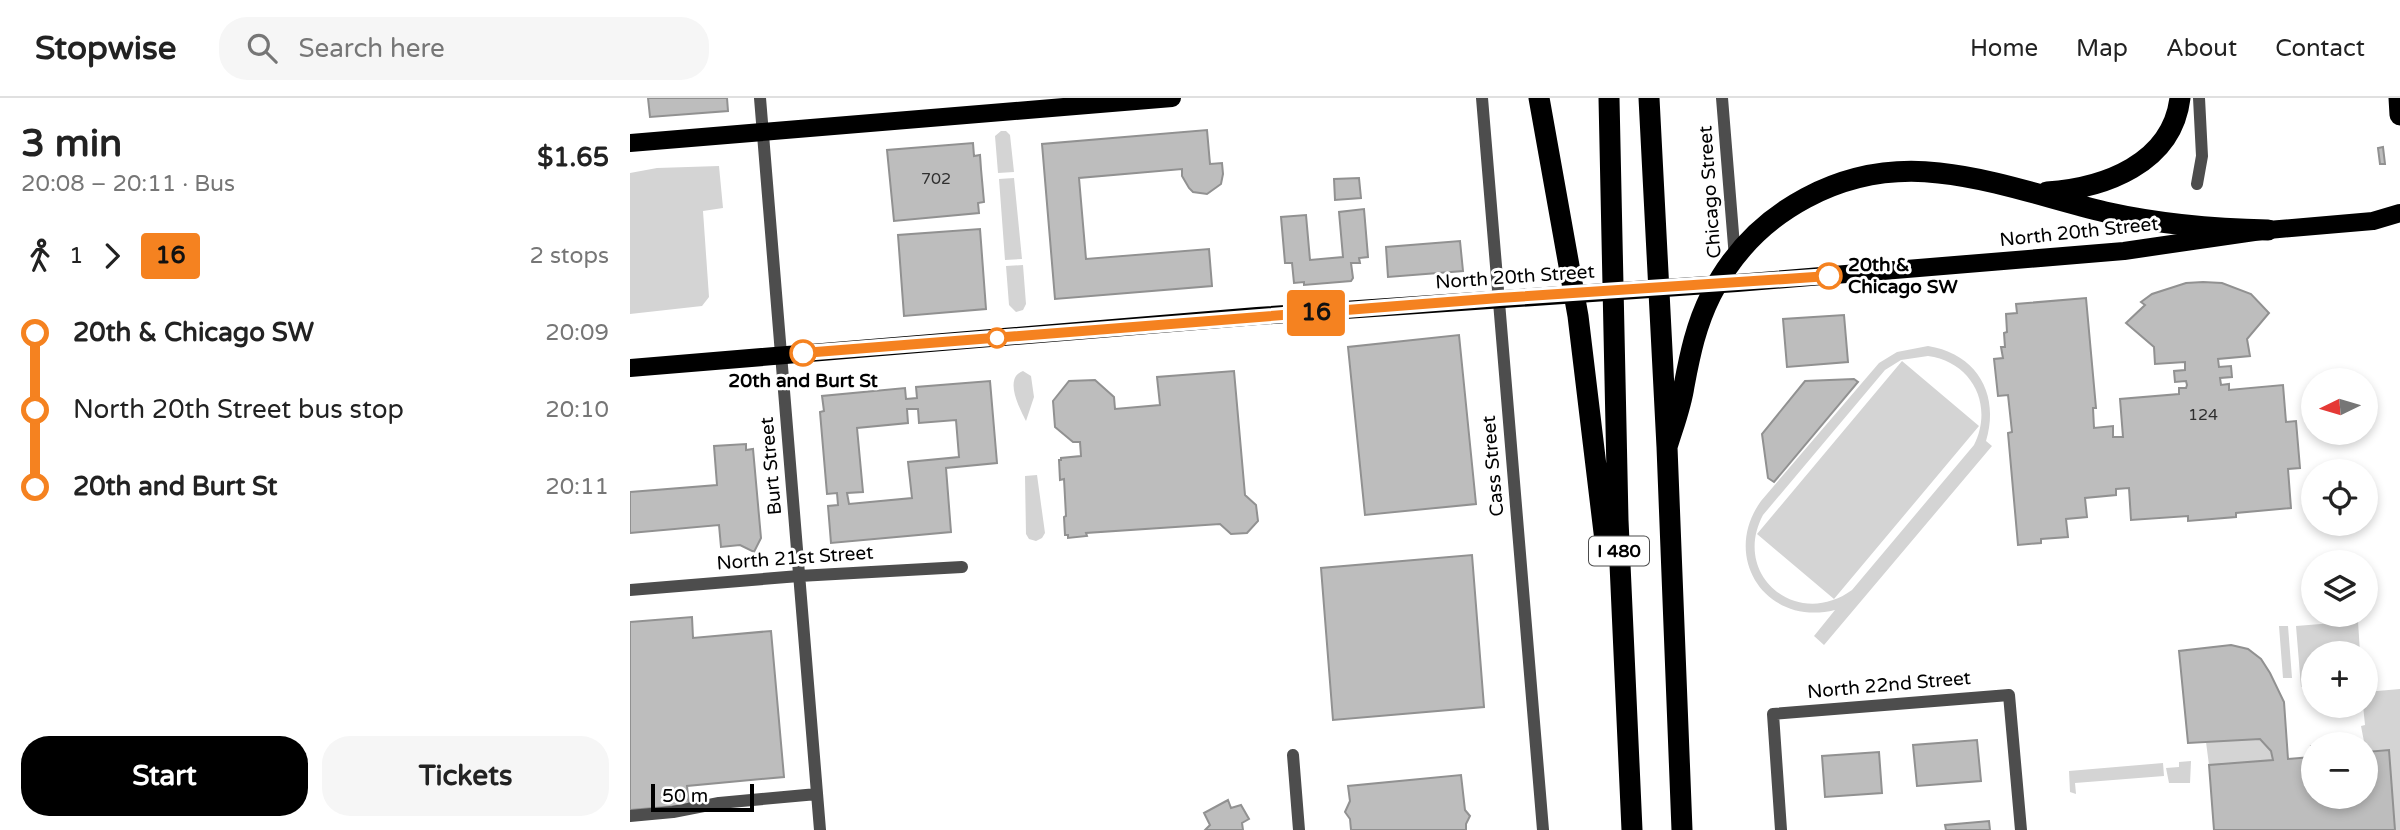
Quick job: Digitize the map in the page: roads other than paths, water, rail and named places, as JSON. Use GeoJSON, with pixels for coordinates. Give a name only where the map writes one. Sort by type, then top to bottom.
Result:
{"type":"FeatureCollection","features":[{"type":"Feature","properties":{"kind":"highway"},"geometry":{"type":"LineString","coordinates":[[1539,98],[1584,359],[1627,743]]}},
{"type":"Feature","properties":{"kind":"highway","name":"I 480"},"geometry":{"type":"LineString","coordinates":[[1609,98],[1614,359],[1632,830]]}},
{"type":"Feature","properties":{"kind":"highway","name":"I 480"},"geometry":{"type":"LineString","coordinates":[[1649,98],[1667,447],[1682,830]]}},
{"type":"Feature","properties":{"kind":"highway"},"geometry":{"type":"LineString","coordinates":[[2034,193],[2092,185],[2135,167],[2154,151],[2171,130],[2180,98]]}},
{"type":"Feature","properties":{"kind":"highway"},"geometry":{"type":"LineString","coordinates":[[2399,98],[2400,115]]}},
{"type":"Feature","properties":{"kind":"highway"},"geometry":{"type":"LineString","coordinates":[[1667,447],[1699,321],[1727,267],[1758,231],[1784,211],[1807,197],[1857,178],[1903,171],[1954,175],[2142,219],[2202,228],[2268,230]]}},
{"type":"Feature","properties":{"kind":"main road"},"geometry":{"type":"LineString","coordinates":[[630,143],[1172,98]]}},
{"type":"Feature","properties":{"kind":"main road","name":"North 20th Street"},"geometry":{"type":"LineString","coordinates":[[630,368],[2124,251],[2268,230],[2369,221],[2400,212]]}},
{"type":"Feature","properties":{"kind":"street","name":"Burt Street"},"geometry":{"type":"LineString","coordinates":[[760,98],[820,830]]}},
{"type":"Feature","properties":{"kind":"street","name":"Cass Street"},"geometry":{"type":"LineString","coordinates":[[1482,98],[1543,830]]}},
{"type":"Feature","properties":{"kind":"street","name":"Chicago Street"},"geometry":{"type":"LineString","coordinates":[[1722,98],[1737,283]]}},
{"type":"Feature","properties":{"kind":"street"},"geometry":{"type":"LineString","coordinates":[[2197,184],[2202,156],[2199,98]]}},
{"type":"Feature","properties":{"kind":"street","name":"North 21st Street"},"geometry":{"type":"LineString","coordinates":[[630,590],[799,576],[962,567]]}},
{"type":"Feature","properties":{"kind":"street","name":"North 22nd Street"},"geometry":{"type":"LineString","coordinates":[[1781,830],[1773,714],[2009,695],[2021,830]]}},
{"type":"Feature","properties":{"kind":"street"},"geometry":{"type":"LineString","coordinates":[[1293,755],[1299,830]]}},
{"type":"Feature","properties":{"kind":"street"},"geometry":{"type":"LineString","coordinates":[[630,816],[673,812],[719,803],[817,794]]}},
{"type":"Feature","properties":{"kind":"place","name":"20th & Chicago SW"},"geometry":{"type":"Point","coordinates":[1829,276]}},
{"type":"Feature","properties":{"kind":"place","name":"20th and Burt St"},"geometry":{"type":"Point","coordinates":[803,353]}}]}
